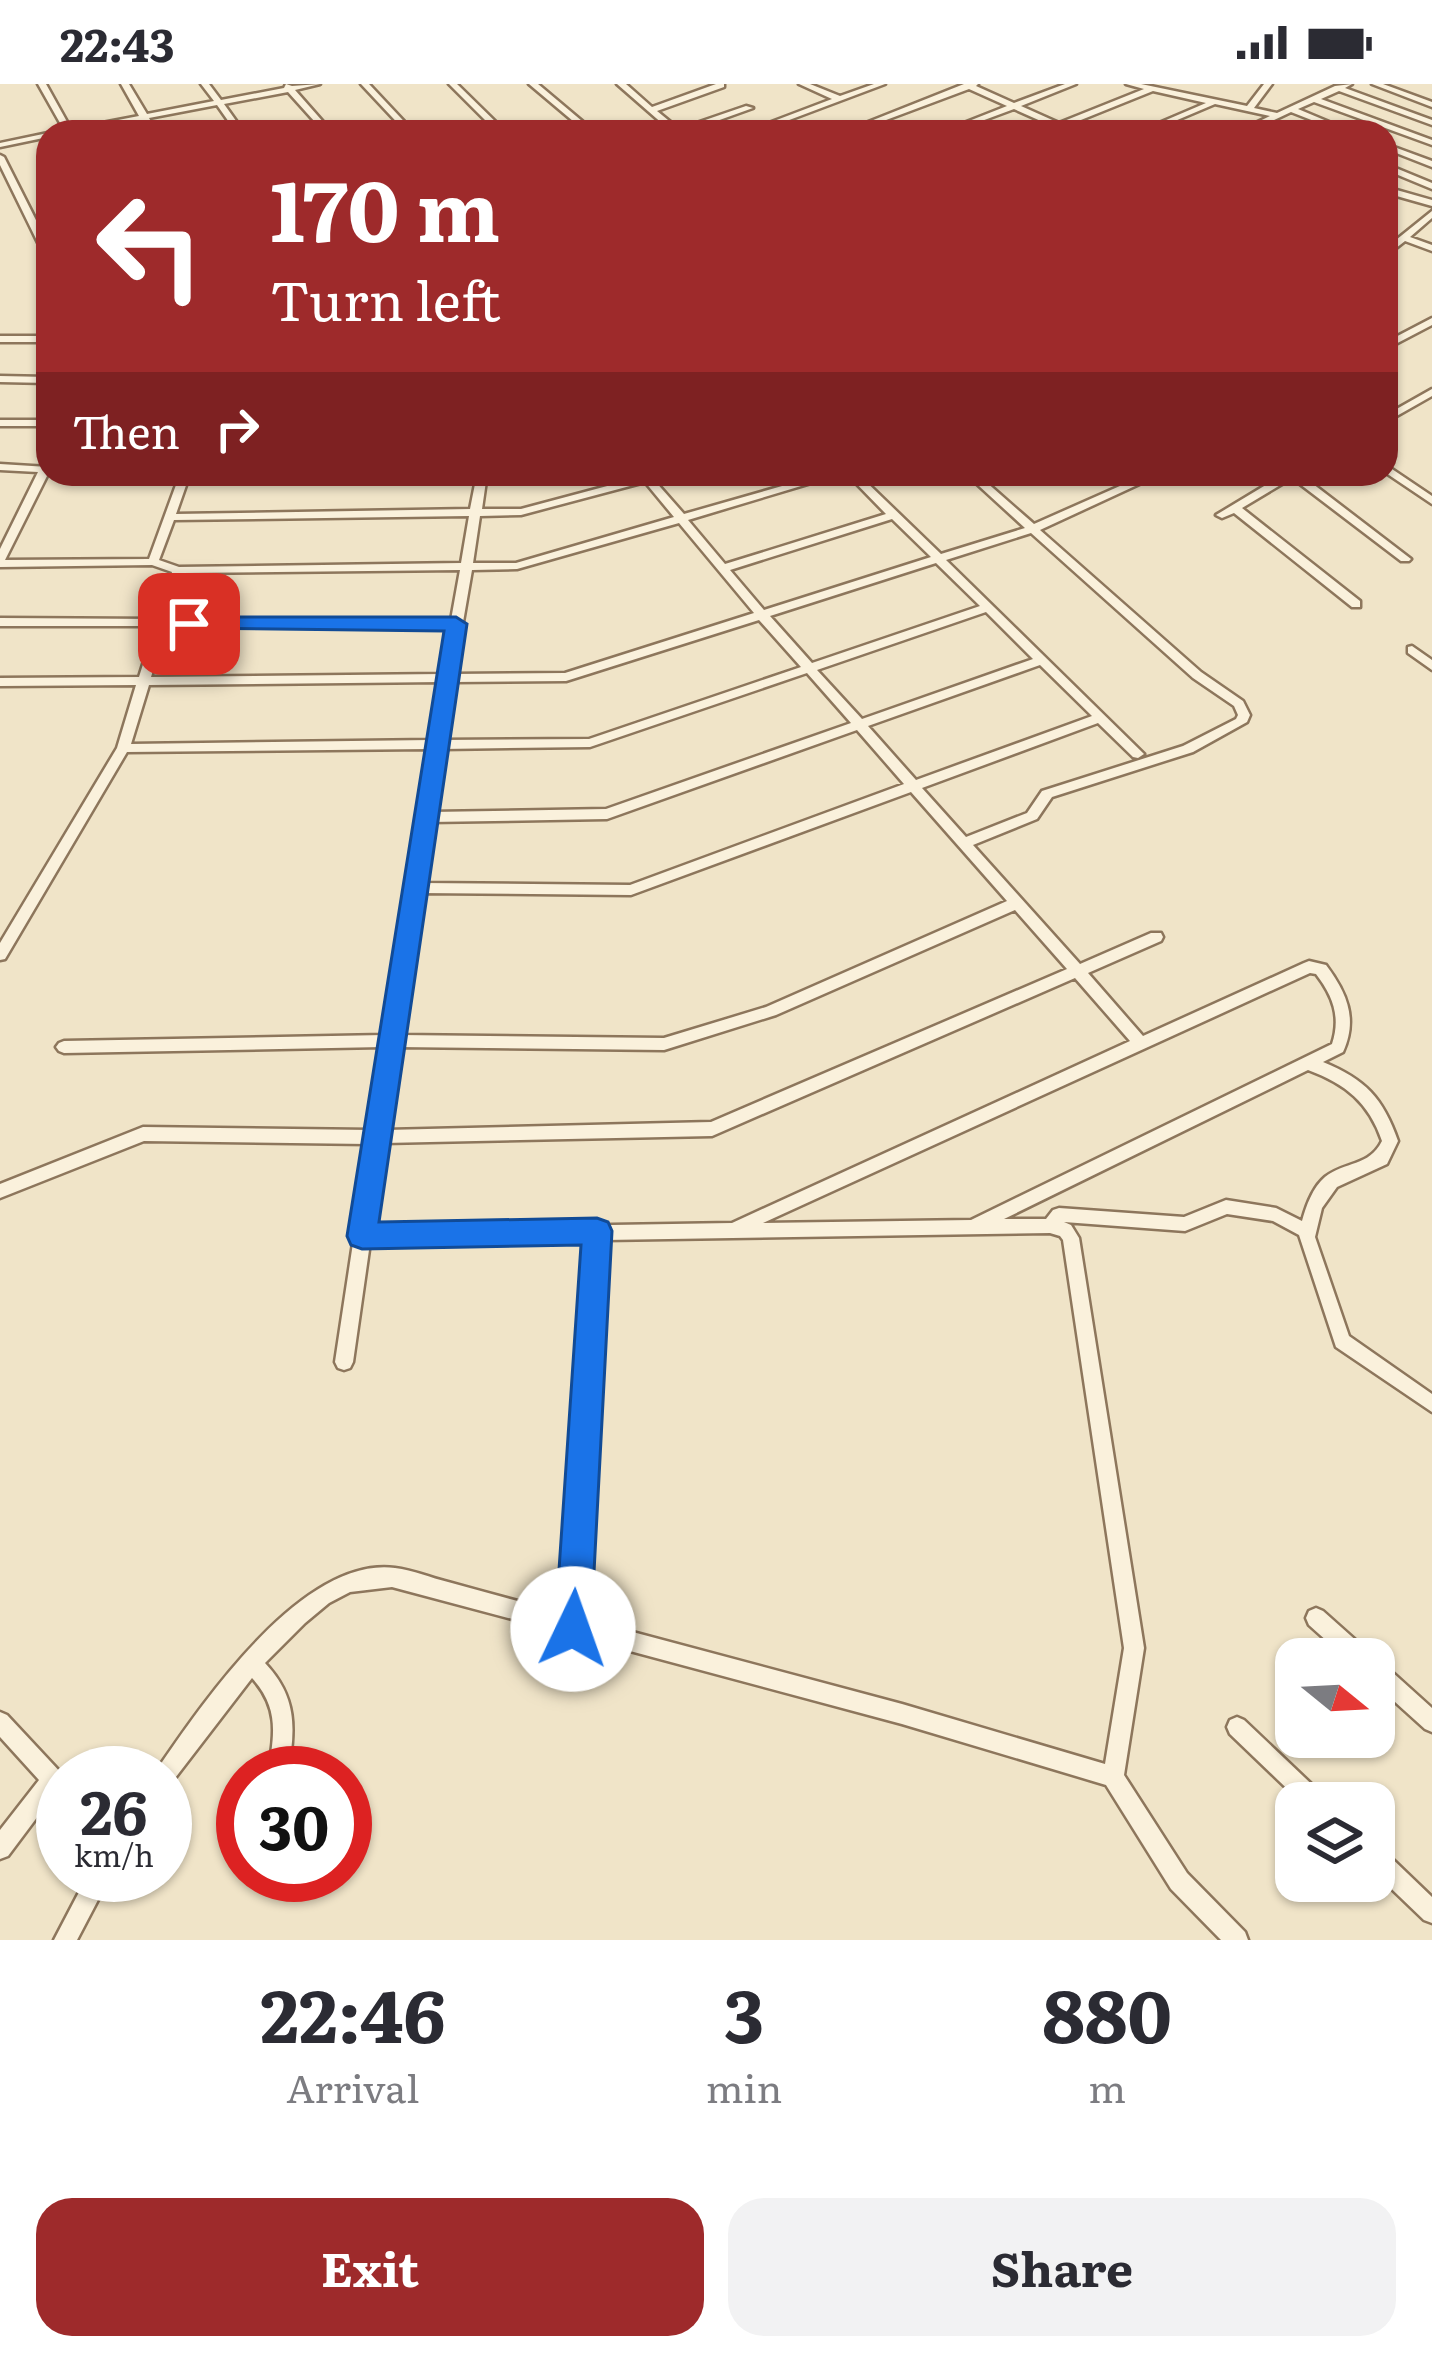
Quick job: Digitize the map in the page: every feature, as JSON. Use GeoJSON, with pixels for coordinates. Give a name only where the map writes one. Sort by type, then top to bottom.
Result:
{"type":"FeatureCollection","features":[{"type":"Feature","properties":{"kind":"street"},"geometry":{"type":"LineString","coordinates":[[43,84],[61,120]]}},
{"type":"Feature","properties":{"kind":"street"},"geometry":{"type":"LineString","coordinates":[[125,84],[147,120]]}},
{"type":"Feature","properties":{"kind":"street"},"geometry":{"type":"LineString","coordinates":[[205,84],[230,120]]}},
{"type":"Feature","properties":{"kind":"street"},"geometry":{"type":"LineString","coordinates":[[129,120],[316,84]]}},
{"type":"Feature","properties":{"kind":"street"},"geometry":{"type":"LineString","coordinates":[[365,84],[399,120]]}},
{"type":"Feature","properties":{"kind":"street"},"geometry":{"type":"LineString","coordinates":[[453,84],[490,120]]}},
{"type":"Feature","properties":{"kind":"street"},"geometry":{"type":"LineString","coordinates":[[533,84],[579,120]]}},
{"type":"Feature","properties":{"kind":"street"},"geometry":{"type":"LineString","coordinates":[[547,84],[581,120]]}},
{"type":"Feature","properties":{"kind":"street"},"geometry":{"type":"LineString","coordinates":[[621,84],[663,120]]}},
{"type":"Feature","properties":{"kind":"street"},"geometry":{"type":"LineString","coordinates":[[803,84],[839,99]]}},
{"type":"Feature","properties":{"kind":"street"},"geometry":{"type":"LineString","coordinates":[[782,120],[881,84]]}},
{"type":"Feature","properties":{"kind":"street"},"geometry":{"type":"LineString","coordinates":[[976,120],[1072,84]]}},
{"type":"Feature","properties":{"kind":"street"},"geometry":{"type":"LineString","coordinates":[[1130,84],[1276,115]]}},
{"type":"Feature","properties":{"kind":"street"},"geometry":{"type":"LineString","coordinates":[[1250,108],[1268,84]]}},
{"type":"Feature","properties":{"kind":"street"},"geometry":{"type":"LineString","coordinates":[[1376,84],[1432,105]]}},
{"type":"Feature","properties":{"kind":"street"},"geometry":{"type":"LineString","coordinates":[[878,120],[969,85],[1045,120]]}},
{"type":"Feature","properties":{"kind":"street"},"geometry":{"type":"LineString","coordinates":[[651,110],[721,86]]}},
{"type":"Feature","properties":{"kind":"street"},"geometry":{"type":"LineString","coordinates":[[1266,120],[1343,86],[1432,123]]}},
{"type":"Feature","properties":{"kind":"street"},"geometry":{"type":"LineString","coordinates":[[287,87],[317,120]]}},
{"type":"Feature","properties":{"kind":"street"},"geometry":{"type":"LineString","coordinates":[[1074,120],[1154,88]]}},
{"type":"Feature","properties":{"kind":"street"},"geometry":{"type":"LineString","coordinates":[[1418,100],[1432,93]]}},
{"type":"Feature","properties":{"kind":"street"},"geometry":{"type":"LineString","coordinates":[[1313,99],[1370,120]]}},
{"type":"Feature","properties":{"kind":"street"},"geometry":{"type":"LineString","coordinates":[[1170,120],[1218,100]]}},
{"type":"Feature","properties":{"kind":"street"},"geometry":{"type":"LineString","coordinates":[[714,120],[749,108]]}},
{"type":"Feature","properties":{"kind":"street"},"geometry":{"type":"LineString","coordinates":[[1290,109],[1318,120]]}},
{"type":"Feature","properties":{"kind":"street"},"geometry":{"type":"LineString","coordinates":[[1398,130],[1432,143]]}},
{"type":"Feature","properties":{"kind":"street"},"geometry":{"type":"LineString","coordinates":[[0,145],[36,138]]}},
{"type":"Feature","properties":{"kind":"street"},"geometry":{"type":"LineString","coordinates":[[1398,151],[1432,164]]}},
{"type":"Feature","properties":{"kind":"street"},"geometry":{"type":"LineString","coordinates":[[0,157],[36,229]]}},
{"type":"Feature","properties":{"kind":"street"},"geometry":{"type":"LineString","coordinates":[[1398,172],[1432,186]]}},
{"type":"Feature","properties":{"kind":"street"},"geometry":{"type":"LineString","coordinates":[[1398,198],[1432,203]]}},
{"type":"Feature","properties":{"kind":"street"},"geometry":{"type":"LineString","coordinates":[[1398,200],[1432,214],[1398,246]]}},
{"type":"Feature","properties":{"kind":"street"},"geometry":{"type":"LineString","coordinates":[[1408,239],[1432,248]]}},
{"type":"Feature","properties":{"kind":"street"},"geometry":{"type":"LineString","coordinates":[[1398,339],[1432,321]]}},
{"type":"Feature","properties":{"kind":"street"},"geometry":{"type":"LineString","coordinates":[[0,339],[36,339]]}},
{"type":"Feature","properties":{"kind":"street"},"geometry":{"type":"LineString","coordinates":[[0,379],[36,380]]}},
{"type":"Feature","properties":{"kind":"street"},"geometry":{"type":"LineString","coordinates":[[1398,412],[1432,392]]}},
{"type":"Feature","properties":{"kind":"street"},"geometry":{"type":"LineString","coordinates":[[0,423],[36,423]]}},
{"type":"Feature","properties":{"kind":"street"},"geometry":{"type":"LineString","coordinates":[[0,467],[36,469]]}},
{"type":"Feature","properties":{"kind":"street"},"geometry":{"type":"LineString","coordinates":[[1398,477],[1432,501]]}},
{"type":"Feature","properties":{"kind":"street"},"geometry":{"type":"LineString","coordinates":[[36,486],[0,562],[153,562],[178,570],[464,568],[540,562],[796,486]]}},
{"type":"Feature","properties":{"kind":"street"},"geometry":{"type":"LineString","coordinates":[[153,562],[181,486]]}},
{"type":"Feature","properties":{"kind":"street"},"geometry":{"type":"LineString","coordinates":[[344,1362],[424,818],[480,486]]}},
{"type":"Feature","properties":{"kind":"street"},"geometry":{"type":"LineString","coordinates":[[169,517],[474,514],[543,508],[616,486]]}},
{"type":"Feature","properties":{"kind":"street"},"geometry":{"type":"LineString","coordinates":[[660,486],[762,615],[1141,1043]]}},
{"type":"Feature","properties":{"kind":"street"},"geometry":{"type":"LineString","coordinates":[[864,486],[1138,754]]}},
{"type":"Feature","properties":{"kind":"street"},"geometry":{"type":"LineString","coordinates":[[964,843],[1032,816],[1046,794],[1187,748],[1240,722],[1244,715],[1238,704],[1197,675],[984,486]]}},
{"type":"Feature","properties":{"kind":"street"},"geometry":{"type":"LineString","coordinates":[[0,682],[566,677],[1032,529],[1129,486]]}},
{"type":"Feature","properties":{"kind":"street"},"geometry":{"type":"LineString","coordinates":[[1222,515],[1273,486]]}},
{"type":"Feature","properties":{"kind":"street"},"geometry":{"type":"LineString","coordinates":[[1309,486],[1405,559]]}},
{"type":"Feature","properties":{"kind":"street"},"geometry":{"type":"LineString","coordinates":[[1235,508],[1356,604]]}},
{"type":"Feature","properties":{"kind":"street"},"geometry":{"type":"LineString","coordinates":[[0,514],[20,514]]}},
{"type":"Feature","properties":{"kind":"street"},"geometry":{"type":"LineString","coordinates":[[723,568],[894,515]]}},
{"type":"Feature","properties":{"kind":"street"},"geometry":{"type":"LineString","coordinates":[[0,955],[123,748],[178,570]]}},
{"type":"Feature","properties":{"kind":"street"},"geometry":{"type":"LineString","coordinates":[[123,748],[590,743],[988,607]]}},
{"type":"Feature","properties":{"kind":"street"},"geometry":{"type":"LineString","coordinates":[[0,622],[456,624]]}},
{"type":"Feature","properties":{"kind":"street"},"geometry":{"type":"LineString","coordinates":[[1412,650],[1432,666]]}},
{"type":"Feature","properties":{"kind":"street"},"geometry":{"type":"LineString","coordinates":[[424,818],[607,814],[1042,660]]}},
{"type":"Feature","properties":{"kind":"street"},"geometry":{"type":"LineString","coordinates":[[415,888],[631,890],[1101,717]]}},
{"type":"Feature","properties":{"kind":"street"},"geometry":{"type":"LineString","coordinates":[[64,1046],[391,1041],[664,1044],[771,1011],[1017,903]]}},
{"type":"Feature","properties":{"kind":"street"},"geometry":{"type":"LineString","coordinates":[[0,1191],[143,1134],[375,1137],[712,1129],[1156,937]]}},
{"type":"Feature","properties":{"kind":"street"},"geometry":{"type":"LineString","coordinates":[[731,1230],[1309,967],[1321,969],[1335,987],[1346,1018],[1338,1048],[973,1227]]}},
{"type":"Feature","properties":{"kind":"street"},"geometry":{"type":"LineString","coordinates":[[1308,1063],[1350,1078],[1365,1090],[1382,1114],[1390,1141],[1381,1160],[1331,1182],[1314,1206],[1308,1232],[1342,1341],[1432,1404]]}},
{"type":"Feature","properties":{"kind":"street"},"geometry":{"type":"LineString","coordinates":[[1050,1226],[1059,1215],[1185,1223],[1226,1207],[1276,1215],[1308,1232]]}},
{"type":"Feature","properties":{"kind":"street"},"geometry":{"type":"LineString","coordinates":[[362,1236],[1050,1226],[1065,1230],[1071,1238],[1134,1648],[1113,1777]]}},
{"type":"Feature","properties":{"kind":"street"},"geometry":{"type":"LineString","coordinates":[[573,1629],[597,1231]]}},
{"type":"Feature","properties":{"kind":"street"},"geometry":{"type":"LineString","coordinates":[[186,1746],[219,1699],[302,1609],[345,1584],[392,1576],[573,1629],[902,1714],[1113,1777],[1179,1881],[1237,1940]]}},
{"type":"Feature","properties":{"kind":"street"},"geometry":{"type":"LineString","coordinates":[[1316,1618],[1338,1638]]}},
{"type":"Feature","properties":{"kind":"street"},"geometry":{"type":"LineString","coordinates":[[254,1665],[279,1690],[280,1746]]}},
{"type":"Feature","properties":{"kind":"street"},"geometry":{"type":"LineString","coordinates":[[1395,1689],[1432,1722]]}},
{"type":"Feature","properties":{"kind":"street"},"geometry":{"type":"LineString","coordinates":[[0,1722],[36,1762]]}},
{"type":"Feature","properties":{"kind":"street"},"geometry":{"type":"LineString","coordinates":[[1237,1726],[1295,1782]]}},
{"type":"Feature","properties":{"kind":"street"},"geometry":{"type":"LineString","coordinates":[[0,1849],[36,1809]]}},
{"type":"Feature","properties":{"kind":"street"},"geometry":{"type":"LineString","coordinates":[[1395,1877],[1432,1912]]}},
{"type":"Feature","properties":{"kind":"street"},"geometry":{"type":"LineString","coordinates":[[64,1940],[85,1902]]}},
{"type":"Feature","properties":{"kind":"route"},"geometry":{"type":"LineString","coordinates":[[189,624],[456,624],[362,1236],[597,1231],[573,1629]]}}]}
